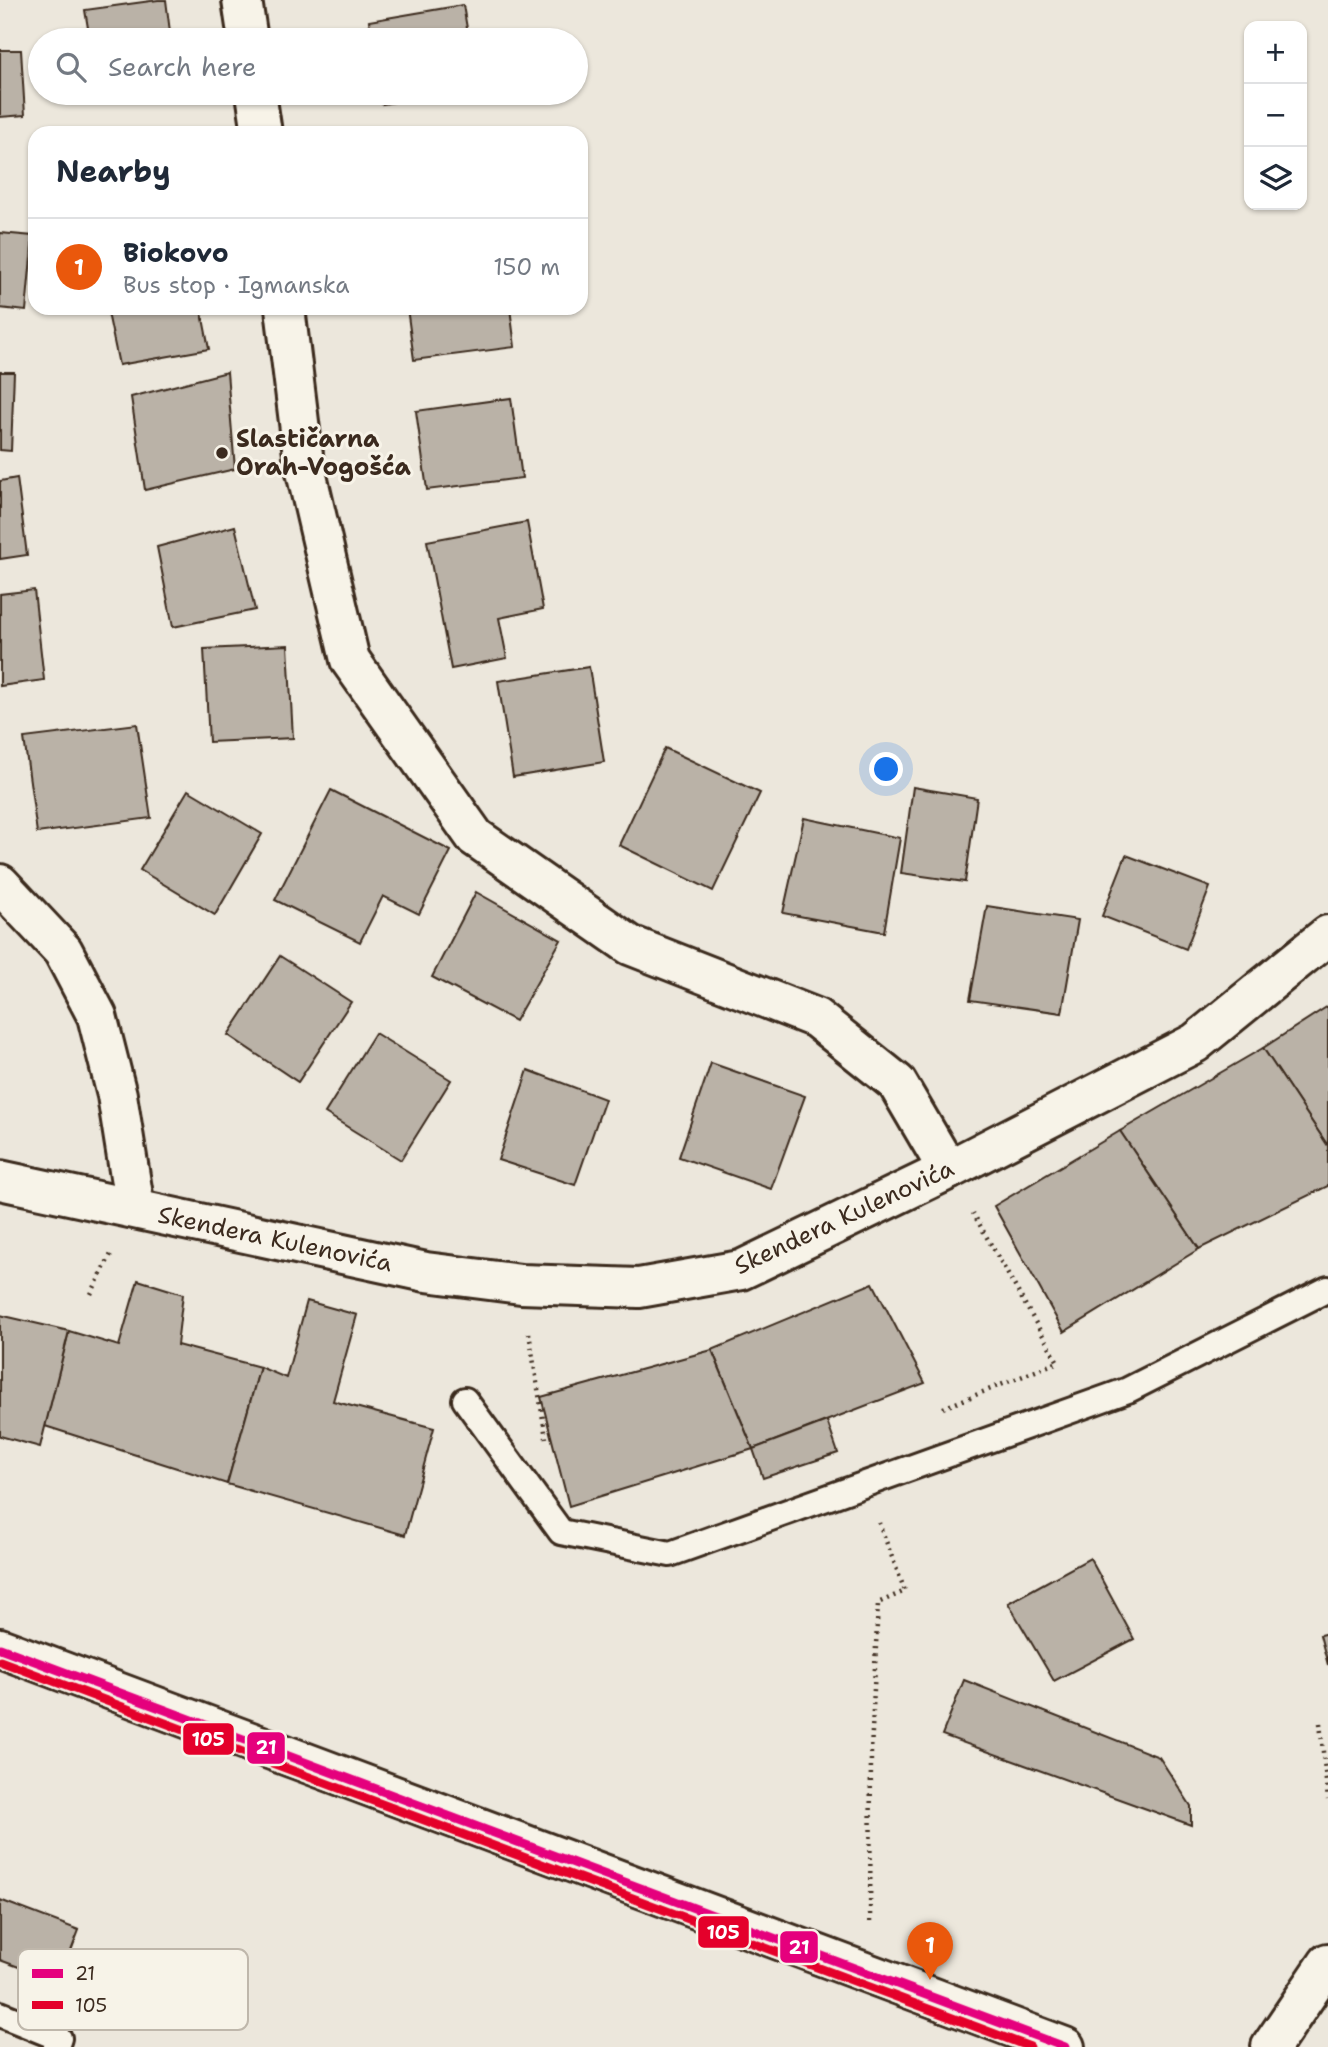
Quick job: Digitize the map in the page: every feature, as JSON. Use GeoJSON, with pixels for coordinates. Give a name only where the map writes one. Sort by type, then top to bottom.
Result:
{"type":"FeatureCollection","features":[{"type":"Feature","properties":{"kind":"street"},"geometry":{"type":"LineString","coordinates":[[242,0],[246,28]]}},
{"type":"Feature","properties":{"kind":"street"},"geometry":{"type":"LineString","coordinates":[[258,105],[261,126]]}},
{"type":"Feature","properties":{"kind":"street"},"geometry":{"type":"LineString","coordinates":[[286,315],[304,463],[350,660],[475,837],[630,945],[816,1018],[897,1083],[948,1170]]}},
{"type":"Feature","properties":{"kind":"street","name":"Skendera Kulenovića"},"geometry":{"type":"LineString","coordinates":[[0,884],[63,951],[97,1016],[117,1095],[135,1208]]}},
{"type":"Feature","properties":{"kind":"street","name":"Skendera Kulenovića"},"geometry":{"type":"LineString","coordinates":[[0,1180],[426,1272],[522,1284],[639,1288],[741,1270],[948,1170],[1195,1043],[1328,935]]}},
{"type":"Feature","properties":{"kind":"street"},"geometry":{"type":"LineString","coordinates":[[0,1648],[1065,2047]]}},
{"type":"Feature","properties":{"kind":"street"},"geometry":{"type":"LineString","coordinates":[[1271,2047],[1328,1963]]}},
{"type":"Feature","properties":{"kind":"lane"},"geometry":{"type":"LineString","coordinates":[[465,1400],[561,1532],[670,1554],[1128,1390],[1328,1289]]}},
{"type":"Feature","properties":{"kind":"lane"},"geometry":{"type":"LineString","coordinates":[[0,2014],[18,2021]]}},
{"type":"Feature","properties":{"kind":"lane"},"geometry":{"type":"LineString","coordinates":[[39,2030],[59,2038],[56,2047]]}},
{"type":"Feature","properties":{"kind":"path"},"geometry":{"type":"LineString","coordinates":[[935,1411],[1058,1362],[948,1170]]}},
{"type":"Feature","properties":{"kind":"path"},"geometry":{"type":"LineString","coordinates":[[522,1284],[548,1450]]}},
{"type":"Feature","properties":{"kind":"path"},"geometry":{"type":"LineString","coordinates":[[864,1484],[905,1591],[878,1603],[868,1971]]}},
{"type":"Feature","properties":{"kind":"path"},"geometry":{"type":"LineString","coordinates":[[1320,1723],[1328,1800]]}},
{"type":"Feature","properties":{"kind":"building"},"geometry":{"type":"Polygon","coordinates":[[[166,0],[170,28],[88,28],[85,10],[166,0]]]}},
{"type":"Feature","properties":{"kind":"building"},"geometry":{"type":"Polygon","coordinates":[[[463,5],[467,28],[370,28],[369,21],[463,5]]]}},
{"type":"Feature","properties":{"kind":"building"},"geometry":{"type":"Polygon","coordinates":[[[0,50],[21,50],[25,115],[0,117],[0,50]]]}},
{"type":"Feature","properties":{"kind":"building"},"geometry":{"type":"Polygon","coordinates":[[[0,233],[28,236],[26,311],[0,308],[0,233]]]}},
{"type":"Feature","properties":{"kind":"building"},"geometry":{"type":"Polygon","coordinates":[[[108,315],[202,315],[209,349],[119,365],[108,315]]]}},
{"type":"Feature","properties":{"kind":"building"},"geometry":{"type":"Polygon","coordinates":[[[408,315],[511,315],[515,347],[414,360],[408,315]]]}},
{"type":"Feature","properties":{"kind":"building"},"geometry":{"type":"Polygon","coordinates":[[[0,372],[14,372],[11,451],[0,450],[0,372]]]}},
{"type":"Feature","properties":{"kind":"building"},"geometry":{"type":"Polygon","coordinates":[[[227,372],[235,469],[145,490],[131,397],[227,372]]]}},
{"type":"Feature","properties":{"kind":"building"},"geometry":{"type":"Polygon","coordinates":[[[511,398],[522,478],[427,490],[416,411],[511,398]]]}},
{"type":"Feature","properties":{"kind":"building"},"geometry":{"type":"Polygon","coordinates":[[[17,478],[27,555],[0,559],[0,481],[17,478]]]}},
{"type":"Feature","properties":{"kind":"building"},"geometry":{"type":"Polygon","coordinates":[[[527,522],[543,609],[499,618],[507,658],[451,669],[427,541],[527,522]]]}},
{"type":"Feature","properties":{"kind":"building"},"geometry":{"type":"Polygon","coordinates":[[[235,526],[255,610],[173,627],[157,547],[235,526]]]}},
{"type":"Feature","properties":{"kind":"building"},"geometry":{"type":"Polygon","coordinates":[[[34,590],[44,680],[0,686],[0,594],[34,590]]]}},
{"type":"Feature","properties":{"kind":"building"},"geometry":{"type":"Polygon","coordinates":[[[288,645],[293,738],[209,742],[204,649],[288,645]]]}},
{"type":"Feature","properties":{"kind":"building"},"geometry":{"type":"Polygon","coordinates":[[[589,667],[604,762],[513,777],[498,681],[589,667]]]}},
{"type":"Feature","properties":{"kind":"building"},"geometry":{"type":"Polygon","coordinates":[[[137,724],[151,818],[37,833],[24,738],[137,724]]]}},
{"type":"Feature","properties":{"kind":"building"},"geometry":{"type":"Polygon","coordinates":[[[665,748],[760,793],[713,891],[619,845],[665,748]]]}},
{"type":"Feature","properties":{"kind":"building"},"geometry":{"type":"Polygon","coordinates":[[[913,787],[977,798],[965,882],[901,873],[913,787]]]}},
{"type":"Feature","properties":{"kind":"building"},"geometry":{"type":"Polygon","coordinates":[[[188,790],[262,834],[215,915],[140,870],[188,790]]]}},
{"type":"Feature","properties":{"kind":"building"},"geometry":{"type":"Polygon","coordinates":[[[331,790],[451,851],[419,914],[383,896],[360,942],[275,900],[331,790]]]}},
{"type":"Feature","properties":{"kind":"building"},"geometry":{"type":"Polygon","coordinates":[[[804,818],[900,838],[884,932],[783,913],[804,818]]]}},
{"type":"Feature","properties":{"kind":"building"},"geometry":{"type":"Polygon","coordinates":[[[1126,855],[1210,887],[1186,949],[1102,916],[1126,855]]]}},
{"type":"Feature","properties":{"kind":"building"},"geometry":{"type":"Polygon","coordinates":[[[476,892],[561,940],[515,1021],[432,977],[476,892]]]}},
{"type":"Feature","properties":{"kind":"building"},"geometry":{"type":"Polygon","coordinates":[[[987,906],[1078,920],[1062,1013],[970,1000],[987,906]]]}},
{"type":"Feature","properties":{"kind":"building"},"geometry":{"type":"Polygon","coordinates":[[[280,956],[351,1002],[298,1082],[228,1035],[280,956]]]}},
{"type":"Feature","properties":{"kind":"building"},"geometry":{"type":"Polygon","coordinates":[[[1328,1006],[1328,1146],[1263,1048],[1328,1006]]]}},
{"type":"Feature","properties":{"kind":"building"},"geometry":{"type":"Polygon","coordinates":[[[375,1033],[451,1080],[401,1160],[325,1113],[375,1033]]]}},
{"type":"Feature","properties":{"kind":"building"},"geometry":{"type":"Polygon","coordinates":[[[1263,1048],[1328,1146],[1328,1186],[1199,1249],[1120,1131],[1263,1048]]]}},
{"type":"Feature","properties":{"kind":"building"},"geometry":{"type":"Polygon","coordinates":[[[711,1063],[805,1096],[771,1189],[679,1157],[711,1063]]]}},
{"type":"Feature","properties":{"kind":"building"},"geometry":{"type":"Polygon","coordinates":[[[528,1070],[605,1099],[575,1185],[498,1160],[528,1070]]]}},
{"type":"Feature","properties":{"kind":"building"},"geometry":{"type":"Polygon","coordinates":[[[1120,1131],[1199,1249],[1064,1332],[994,1206],[1120,1131]]]}},
{"type":"Feature","properties":{"kind":"building"},"geometry":{"type":"Polygon","coordinates":[[[138,1280],[183,1294],[177,1345],[260,1367],[227,1484],[45,1426],[69,1331],[119,1346],[138,1280]]]}},
{"type":"Feature","properties":{"kind":"building"},"geometry":{"type":"Polygon","coordinates":[[[873,1283],[925,1383],[753,1449],[712,1350],[873,1283]]]}},
{"type":"Feature","properties":{"kind":"building"},"geometry":{"type":"Polygon","coordinates":[[[307,1301],[357,1315],[333,1401],[434,1428],[405,1535],[227,1484],[260,1367],[286,1378],[307,1301]]]}},
{"type":"Feature","properties":{"kind":"building"},"geometry":{"type":"Polygon","coordinates":[[[0,1315],[69,1331],[40,1447],[0,1436],[0,1315]]]}},
{"type":"Feature","properties":{"kind":"building"},"geometry":{"type":"Polygon","coordinates":[[[712,1350],[753,1449],[569,1506],[541,1397],[712,1350]]]}},
{"type":"Feature","properties":{"kind":"building"},"geometry":{"type":"Polygon","coordinates":[[[827,1421],[838,1453],[763,1478],[753,1449],[827,1421]]]}},
{"type":"Feature","properties":{"kind":"building"},"geometry":{"type":"Polygon","coordinates":[[[1090,1558],[1134,1639],[1054,1681],[1008,1603],[1090,1558]]]}},
{"type":"Feature","properties":{"kind":"building"},"geometry":{"type":"Polygon","coordinates":[[[1328,1633],[1328,1665],[1320,1635],[1328,1633]]]}},
{"type":"Feature","properties":{"kind":"building"},"geometry":{"type":"Polygon","coordinates":[[[964,1680],[1159,1757],[1191,1806],[1191,1825],[942,1735],[964,1680]]]}},
{"type":"Feature","properties":{"kind":"building"},"geometry":{"type":"Polygon","coordinates":[[[0,1900],[79,1930],[72,1949],[18,1949],[18,1967],[0,1960],[0,1900]]]}},
{"type":"Feature","properties":{"kind":"transit line","name":"21"},"geometry":{"type":"LineString","coordinates":[[0,1648],[1065,2047]]}},
{"type":"Feature","properties":{"kind":"transit line","name":"105"},"geometry":{"type":"LineString","coordinates":[[0,1661],[1030,2047]]}},
{"type":"Feature","properties":{"kind":"place","name":"Slastičarna Orah-Vogošća"},"geometry":{"type":"Point","coordinates":[222,453]}},
{"type":"Feature","properties":{"kind":"place","name":"Biokovo"},"geometry":{"type":"Point","coordinates":[930,1980]}}]}
